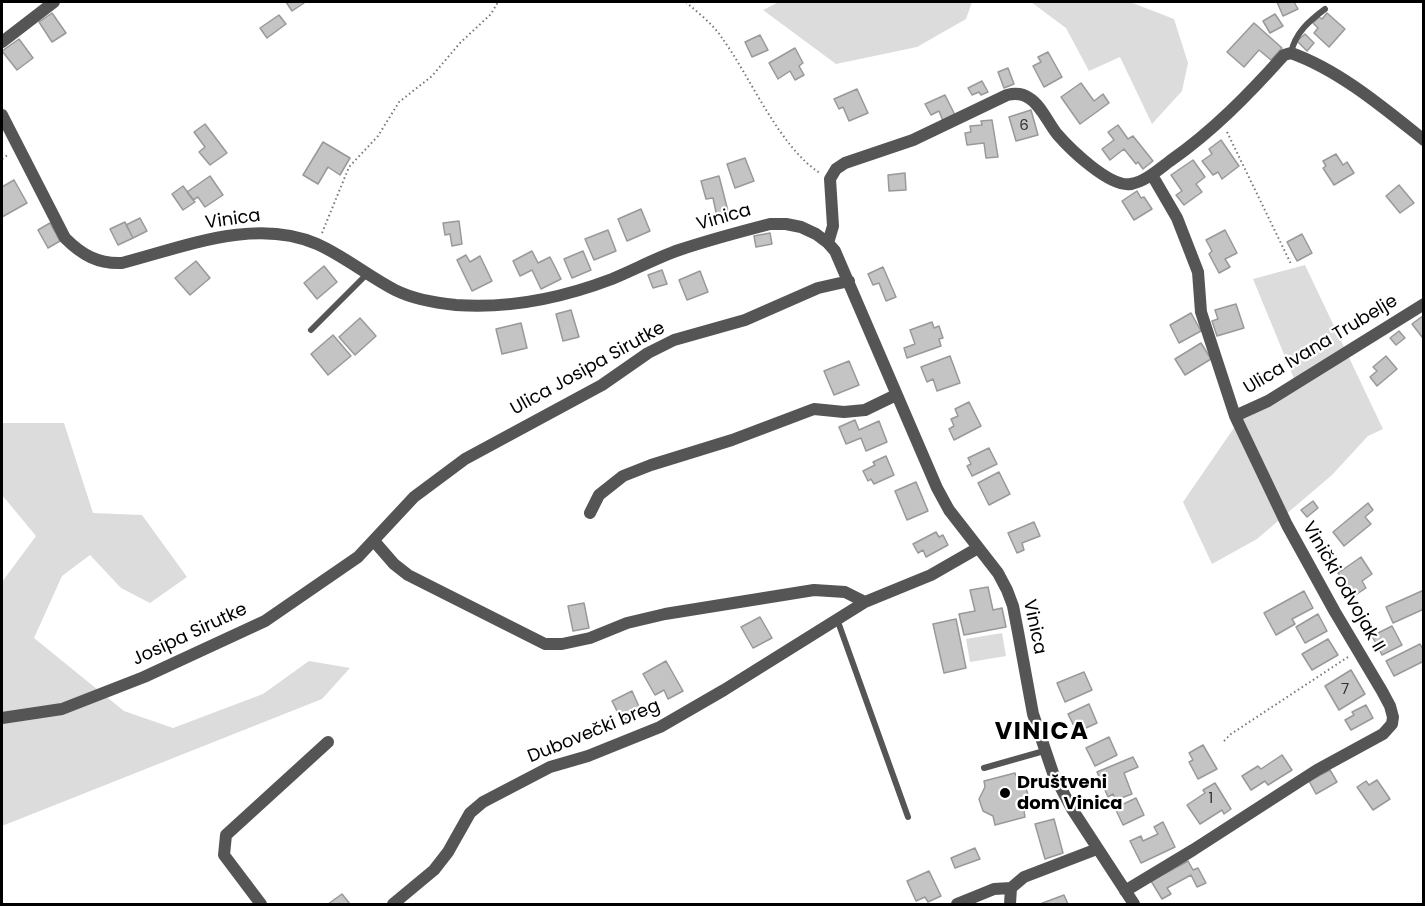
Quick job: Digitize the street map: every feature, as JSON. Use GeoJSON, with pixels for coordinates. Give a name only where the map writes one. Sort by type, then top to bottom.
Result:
{"type":"FeatureCollection","features":[{"type":"Feature","properties":{"kind":"street"},"geometry":{"type":"LineString","coordinates":[[2,42],[54,2]]}},
{"type":"Feature","properties":{"kind":"street"},"geometry":{"type":"LineString","coordinates":[[828,243],[833,216],[830,179],[836,169],[844,163],[913,140],[1015,93],[1035,103],[1057,134],[1069,146],[1108,178],[1119,184],[1130,184],[1152,175],[1192,146],[1220,122],[1284,55],[1291,53],[1311,60],[1379,104],[1424,140]]}},
{"type":"Feature","properties":{"kind":"street","name":"Vinica"},"geometry":{"type":"LineString","coordinates":[[2,115],[66,238],[78,251],[109,264],[122,263],[229,236],[275,233],[317,244],[396,290],[424,300],[457,305],[506,305],[548,299],[581,290],[613,279],[677,251],[770,224],[801,227],[816,234],[835,251],[949,510],[998,573],[1013,606],[1028,690],[1044,751],[1062,792],[1134,904]]}},
{"type":"Feature","properties":{"kind":"street","name":"Vinički odvojak II"},"geometry":{"type":"LineString","coordinates":[[1125,891],[1317,770],[1383,734],[1392,724],[1393,717],[1390,706],[1287,525],[1235,416],[1201,312],[1198,272],[1177,218],[1152,175]]}},
{"type":"Feature","properties":{"kind":"street","name":"Ulica Josipa Sirutke"},"geometry":{"type":"LineString","coordinates":[[374,541],[414,497],[465,459],[602,385],[648,353],[674,340],[745,320],[818,288],[849,281]]}},
{"type":"Feature","properties":{"kind":"street","name":"Ulica Ivana Trubelje"},"geometry":{"type":"LineString","coordinates":[[1235,416],[1268,401],[1424,304]]}},
{"type":"Feature","properties":{"kind":"street"},"geometry":{"type":"LineString","coordinates":[[590,513],[599,495],[623,476],[651,465],[732,440],[814,409],[843,412],[865,410],[897,395]]}},
{"type":"Feature","properties":{"kind":"street"},"geometry":{"type":"LineString","coordinates":[[374,541],[394,564],[408,575],[545,644],[562,644],[590,638],[627,623],[665,614],[814,590],[845,592],[864,602]]}},
{"type":"Feature","properties":{"kind":"street","name":"Josipa Sirutke"},"geometry":{"type":"LineString","coordinates":[[2,718],[62,710],[144,677],[265,621],[358,556],[374,541]]}},
{"type":"Feature","properties":{"kind":"street","name":"Dubovečki breg"},"geometry":{"type":"LineString","coordinates":[[393,904],[434,870],[470,813],[483,802],[550,767],[588,756],[660,727],[724,690],[864,602],[931,576],[978,548]]}},
{"type":"Feature","properties":{"kind":"street"},"geometry":{"type":"LineString","coordinates":[[261,904],[224,855],[226,835],[328,742]]}},
{"type":"Feature","properties":{"kind":"street"},"geometry":{"type":"LineString","coordinates":[[957,904],[994,889],[1011,888],[1024,877],[1097,849]]}},
{"type":"Feature","properties":{"kind":"street"},"geometry":{"type":"LineString","coordinates":[[1010,904],[1011,888]]}},
{"type":"Feature","properties":{"kind":"lane"},"geometry":{"type":"LineString","coordinates":[[1291,53],[1293,44],[1307,22],[1325,9]]}},
{"type":"Feature","properties":{"kind":"lane"},"geometry":{"type":"LineString","coordinates":[[311,330],[368,273]]}},
{"type":"Feature","properties":{"kind":"lane"},"geometry":{"type":"LineString","coordinates":[[837,618],[908,817]]}},
{"type":"Feature","properties":{"kind":"lane"},"geometry":{"type":"LineString","coordinates":[[984,768],[1044,751]]}},
{"type":"Feature","properties":{"kind":"path"},"geometry":{"type":"LineString","coordinates":[[317,244],[349,167],[378,136],[399,102],[432,76],[460,43],[491,14],[498,2]]}},
{"type":"Feature","properties":{"kind":"path"},"geometry":{"type":"LineString","coordinates":[[686,2],[720,35],[789,143],[814,169],[830,179]]}},
{"type":"Feature","properties":{"kind":"path"},"geometry":{"type":"LineString","coordinates":[[1220,122],[1234,144],[1291,264]]}},
{"type":"Feature","properties":{"kind":"path"},"geometry":{"type":"LineString","coordinates":[[1224,741],[1231,734],[1358,651]]}},
{"type":"Feature","properties":{"kind":"shaded area"},"geometry":{"type":"Polygon","coordinates":[[[779,2],[972,2],[966,19],[917,47],[836,64],[763,10],[779,2]]]}},
{"type":"Feature","properties":{"kind":"shaded area"},"geometry":{"type":"Polygon","coordinates":[[[1031,2],[1130,2],[1174,19],[1188,63],[1182,91],[1152,124],[1120,57],[1089,71],[1066,28],[1031,2]]]}},
{"type":"Feature","properties":{"kind":"shaded area"},"geometry":{"type":"Polygon","coordinates":[[[1305,265],[1383,429],[1368,436],[1332,475],[1257,539],[1212,564],[1183,502],[1249,406],[1295,381],[1253,279],[1305,265]]]}},
{"type":"Feature","properties":{"kind":"shaded area"},"geometry":{"type":"Polygon","coordinates":[[[2,423],[64,423],[93,513],[142,515],[187,577],[150,603],[121,588],[90,555],[62,576],[34,638],[124,711],[173,728],[263,694],[309,661],[350,668],[322,699],[2,826],[2,582],[36,536],[2,495],[2,423]]]}},
{"type":"Feature","properties":{"kind":"shaded area"},"geometry":{"type":"Polygon","coordinates":[[[1002,633],[1006,656],[970,662],[966,639],[1002,633]]]}},
{"type":"Feature","properties":{"kind":"building"},"geometry":{"type":"Polygon","coordinates":[[[286,2],[303,2],[304,3],[292,11],[286,2]]]}},
{"type":"Feature","properties":{"kind":"building"},"geometry":{"type":"Polygon","coordinates":[[[1277,2],[1294,2],[1298,9],[1283,16],[1277,2]]]}},
{"type":"Feature","properties":{"kind":"building"},"geometry":{"type":"Polygon","coordinates":[[[52,13],[66,33],[52,42],[39,22],[52,13]]]}},
{"type":"Feature","properties":{"kind":"building"},"geometry":{"type":"Polygon","coordinates":[[[1327,13],[1345,29],[1329,47],[1314,33],[1318,28],[1313,23],[1319,17],[1322,19],[1327,13]]]}},
{"type":"Feature","properties":{"kind":"building"},"geometry":{"type":"Polygon","coordinates":[[[1275,14],[1283,26],[1270,33],[1263,21],[1275,14]]]}},
{"type":"Feature","properties":{"kind":"building"},"geometry":{"type":"Polygon","coordinates":[[[279,15],[286,24],[267,38],[260,28],[279,15]]]}},
{"type":"Feature","properties":{"kind":"building"},"geometry":{"type":"Polygon","coordinates":[[[1254,23],[1282,48],[1271,60],[1259,50],[1244,67],[1227,52],[1254,23]]]}},
{"type":"Feature","properties":{"kind":"building"},"geometry":{"type":"Polygon","coordinates":[[[1305,34],[1314,43],[1307,51],[1297,41],[1305,34]]]}},
{"type":"Feature","properties":{"kind":"building"},"geometry":{"type":"Polygon","coordinates":[[[760,35],[768,50],[752,57],[745,42],[760,35]]]}},
{"type":"Feature","properties":{"kind":"building"},"geometry":{"type":"Polygon","coordinates":[[[19,39],[33,58],[17,70],[2,51],[19,39]]]}},
{"type":"Feature","properties":{"kind":"building"},"geometry":{"type":"Polygon","coordinates":[[[795,48],[803,63],[799,66],[804,75],[795,80],[790,71],[778,79],[769,63],[795,48]]]}},
{"type":"Feature","properties":{"kind":"building"},"geometry":{"type":"Polygon","coordinates":[[[1048,52],[1062,77],[1044,87],[1033,66],[1041,62],[1038,57],[1048,52]]]}},
{"type":"Feature","properties":{"kind":"building"},"geometry":{"type":"Polygon","coordinates":[[[1008,68],[1014,84],[1004,88],[998,72],[1008,68]]]}},
{"type":"Feature","properties":{"kind":"building"},"geometry":{"type":"Polygon","coordinates":[[[982,81],[988,92],[972,95],[968,88],[982,81]]]}},
{"type":"Feature","properties":{"kind":"building"},"geometry":{"type":"Polygon","coordinates":[[[1081,83],[1094,101],[1103,94],[1109,103],[1080,124],[1061,97],[1081,83]]]}},
{"type":"Feature","properties":{"kind":"building"},"geometry":{"type":"Polygon","coordinates":[[[857,89],[868,113],[849,121],[843,107],[839,109],[834,99],[857,89]]]}},
{"type":"Feature","properties":{"kind":"building"},"geometry":{"type":"Polygon","coordinates":[[[945,95],[955,115],[943,121],[939,111],[931,115],[925,104],[945,95]]]}},
{"type":"Feature","properties":{"kind":"building"},"geometry":{"type":"Polygon","coordinates":[[[1031,110],[1038,135],[1016,141],[1009,117],[1031,110]]]}},
{"type":"Feature","properties":{"kind":"building"},"geometry":{"type":"Polygon","coordinates":[[[992,120],[998,157],[986,158],[984,143],[967,145],[965,133],[971,132],[970,126],[982,125],[981,121],[992,120]]]}},
{"type":"Feature","properties":{"kind":"building"},"geometry":{"type":"Polygon","coordinates":[[[205,124],[227,153],[210,165],[199,152],[205,147],[194,132],[205,124]]]}},
{"type":"Feature","properties":{"kind":"building"},"geometry":{"type":"Polygon","coordinates":[[[1118,125],[1128,139],[1133,136],[1153,161],[1143,169],[1124,149],[1110,160],[1102,149],[1114,140],[1108,132],[1118,125]]]}},
{"type":"Feature","properties":{"kind":"building"},"geometry":{"type":"Polygon","coordinates":[[[1221,140],[1239,166],[1222,179],[1218,172],[1213,175],[1202,161],[1212,154],[1209,149],[1221,140]]]}},
{"type":"Feature","properties":{"kind":"building"},"geometry":{"type":"Polygon","coordinates":[[[323,142],[350,158],[340,175],[328,167],[318,184],[303,175],[323,142]]]}},
{"type":"Feature","properties":{"kind":"building"},"geometry":{"type":"Polygon","coordinates":[[[1336,154],[1343,165],[1347,162],[1354,173],[1334,185],[1323,168],[1326,166],[1323,161],[1336,154]]]}},
{"type":"Feature","properties":{"kind":"building"},"geometry":{"type":"Polygon","coordinates":[[[745,158],[754,181],[735,188],[727,164],[745,158]]]}},
{"type":"Feature","properties":{"kind":"building"},"geometry":{"type":"Polygon","coordinates":[[[1193,160],[1205,177],[1196,184],[1202,192],[1184,205],[1176,195],[1182,191],[1171,175],[1193,160]]]}},
{"type":"Feature","properties":{"kind":"building"},"geometry":{"type":"Polygon","coordinates":[[[905,173],[906,190],[889,191],[888,175],[905,173]]]}},
{"type":"Feature","properties":{"kind":"building"},"geometry":{"type":"Polygon","coordinates":[[[210,176],[223,195],[205,207],[198,197],[193,200],[187,192],[210,176]]]}},
{"type":"Feature","properties":{"kind":"building"},"geometry":{"type":"Polygon","coordinates":[[[719,176],[729,215],[717,217],[713,198],[706,199],[701,181],[719,176]]]}},
{"type":"Feature","properties":{"kind":"building"},"geometry":{"type":"Polygon","coordinates":[[[14,180],[27,203],[2,217],[2,187],[14,180]]]}},
{"type":"Feature","properties":{"kind":"building"},"geometry":{"type":"Polygon","coordinates":[[[1399,185],[1414,203],[1400,213],[1386,196],[1399,185]]]}},
{"type":"Feature","properties":{"kind":"building"},"geometry":{"type":"Polygon","coordinates":[[[183,186],[195,202],[183,210],[172,194],[183,186]]]}},
{"type":"Feature","properties":{"kind":"building"},"geometry":{"type":"Polygon","coordinates":[[[1137,191],[1152,209],[1134,220],[1122,201],[1137,191]]]}},
{"type":"Feature","properties":{"kind":"building"},"geometry":{"type":"Polygon","coordinates":[[[641,209],[650,231],[627,241],[618,219],[641,209]]]}},
{"type":"Feature","properties":{"kind":"building"},"geometry":{"type":"Polygon","coordinates":[[[140,218],[147,231],[133,238],[126,225],[140,218]]]}},
{"type":"Feature","properties":{"kind":"building"},"geometry":{"type":"Polygon","coordinates":[[[459,221],[462,244],[452,246],[450,234],[445,235],[443,223],[459,221]]]}},
{"type":"Feature","properties":{"kind":"building"},"geometry":{"type":"Polygon","coordinates":[[[125,222],[133,238],[118,245],[110,229],[125,222]]]}},
{"type":"Feature","properties":{"kind":"building"},"geometry":{"type":"Polygon","coordinates":[[[50,223],[60,241],[48,248],[38,230],[50,223]]]}},
{"type":"Feature","properties":{"kind":"building"},"geometry":{"type":"Polygon","coordinates":[[[608,230],[616,251],[594,260],[585,239],[608,230]]]}},
{"type":"Feature","properties":{"kind":"building"},"geometry":{"type":"Polygon","coordinates":[[[1225,230],[1237,253],[1225,259],[1230,267],[1219,273],[1209,254],[1212,251],[1206,240],[1225,230]]]}},
{"type":"Feature","properties":{"kind":"building"},"geometry":{"type":"Polygon","coordinates":[[[770,233],[772,244],[756,247],[754,236],[770,233]]]}},
{"type":"Feature","properties":{"kind":"building"},"geometry":{"type":"Polygon","coordinates":[[[1302,234],[1312,253],[1297,261],[1287,242],[1302,234]]]}},
{"type":"Feature","properties":{"kind":"building"},"geometry":{"type":"Polygon","coordinates":[[[532,251],[538,263],[550,257],[561,279],[541,289],[532,270],[520,276],[513,261],[532,251]]]}},
{"type":"Feature","properties":{"kind":"building"},"geometry":{"type":"Polygon","coordinates":[[[583,251],[591,270],[572,278],[564,259],[583,251]]]}},
{"type":"Feature","properties":{"kind":"building"},"geometry":{"type":"Polygon","coordinates":[[[466,255],[470,262],[480,256],[492,281],[472,291],[457,260],[466,255]]]}},
{"type":"Feature","properties":{"kind":"building"},"geometry":{"type":"Polygon","coordinates":[[[196,261],[210,278],[190,295],[175,278],[196,261]]]}},
{"type":"Feature","properties":{"kind":"building"},"geometry":{"type":"Polygon","coordinates":[[[324,266],[337,282],[317,299],[304,283],[324,266]]]}},
{"type":"Feature","properties":{"kind":"building"},"geometry":{"type":"Polygon","coordinates":[[[883,267],[896,297],[886,301],[879,283],[873,285],[868,274],[883,267]]]}},
{"type":"Feature","properties":{"kind":"building"},"geometry":{"type":"Polygon","coordinates":[[[662,270],[667,284],[653,288],[648,275],[662,270]]]}},
{"type":"Feature","properties":{"kind":"building"},"geometry":{"type":"Polygon","coordinates":[[[700,271],[708,292],[687,300],[679,280],[700,271]]]}},
{"type":"Feature","properties":{"kind":"building"},"geometry":{"type":"Polygon","coordinates":[[[1236,304],[1244,328],[1217,336],[1212,321],[1218,319],[1215,310],[1236,304]]]}},
{"type":"Feature","properties":{"kind":"building"},"geometry":{"type":"Polygon","coordinates":[[[571,310],[579,337],[563,341],[556,314],[571,310]]]}},
{"type":"Feature","properties":{"kind":"building"},"geometry":{"type":"Polygon","coordinates":[[[1191,313],[1201,331],[1179,343],[1170,325],[1191,313]]]}},
{"type":"Feature","properties":{"kind":"building"},"geometry":{"type":"Polygon","coordinates":[[[1424,315],[1424,337],[1422,337],[1412,324],[1424,315]]]}},
{"type":"Feature","properties":{"kind":"building"},"geometry":{"type":"Polygon","coordinates":[[[360,318],[376,336],[355,355],[339,337],[360,318]]]}},
{"type":"Feature","properties":{"kind":"building"},"geometry":{"type":"Polygon","coordinates":[[[932,322],[934,328],[939,326],[943,338],[939,339],[941,346],[907,358],[904,348],[915,344],[910,330],[932,322]]]}},
{"type":"Feature","properties":{"kind":"building"},"geometry":{"type":"Polygon","coordinates":[[[521,323],[527,348],[502,354],[496,329],[521,323]]]}},
{"type":"Feature","properties":{"kind":"building"},"geometry":{"type":"Polygon","coordinates":[[[1399,331],[1405,338],[1396,345],[1390,338],[1399,331]]]}},
{"type":"Feature","properties":{"kind":"building"},"geometry":{"type":"Polygon","coordinates":[[[333,335],[351,356],[328,375],[311,354],[333,335]]]}},
{"type":"Feature","properties":{"kind":"building"},"geometry":{"type":"Polygon","coordinates":[[[1201,343],[1211,359],[1185,375],[1175,359],[1201,343]]]}},
{"type":"Feature","properties":{"kind":"building"},"geometry":{"type":"Polygon","coordinates":[[[950,356],[960,383],[937,391],[933,379],[927,382],[921,367],[950,356]]]}},
{"type":"Feature","properties":{"kind":"building"},"geometry":{"type":"Polygon","coordinates":[[[1386,356],[1397,369],[1377,386],[1370,377],[1377,371],[1373,367],[1386,356]]]}},
{"type":"Feature","properties":{"kind":"building"},"geometry":{"type":"Polygon","coordinates":[[[849,361],[859,385],[834,395],[824,371],[849,361]]]}},
{"type":"Feature","properties":{"kind":"building"},"geometry":{"type":"Polygon","coordinates":[[[969,402],[981,426],[954,440],[949,429],[954,426],[951,419],[958,416],[955,409],[969,402]]]}},
{"type":"Feature","properties":{"kind":"building"},"geometry":{"type":"Polygon","coordinates":[[[855,420],[859,430],[879,421],[887,442],[866,451],[861,438],[846,444],[839,427],[855,420]]]}},
{"type":"Feature","properties":{"kind":"building"},"geometry":{"type":"Polygon","coordinates":[[[989,448],[997,464],[972,476],[967,466],[971,464],[968,458],[989,448]]]}},
{"type":"Feature","properties":{"kind":"building"},"geometry":{"type":"Polygon","coordinates":[[[886,456],[894,475],[874,484],[871,479],[868,481],[863,471],[875,465],[873,462],[886,456]]]}},
{"type":"Feature","properties":{"kind":"building"},"geometry":{"type":"Polygon","coordinates":[[[999,472],[1010,494],[989,505],[978,483],[999,472]]]}},
{"type":"Feature","properties":{"kind":"building"},"geometry":{"type":"Polygon","coordinates":[[[916,482],[928,511],[907,520],[895,491],[916,482]]]}},
{"type":"Feature","properties":{"kind":"building"},"geometry":{"type":"Polygon","coordinates":[[[1313,501],[1318,508],[1307,517],[1301,510],[1313,501]]]}},
{"type":"Feature","properties":{"kind":"building"},"geometry":{"type":"Polygon","coordinates":[[[1368,503],[1373,510],[1365,517],[1371,524],[1344,546],[1333,532],[1368,503]]]}},
{"type":"Feature","properties":{"kind":"building"},"geometry":{"type":"Polygon","coordinates":[[[1034,522],[1040,536],[1022,543],[1024,550],[1017,553],[1008,533],[1034,522]]]}},
{"type":"Feature","properties":{"kind":"building"},"geometry":{"type":"Polygon","coordinates":[[[936,532],[939,537],[943,535],[948,545],[926,557],[923,550],[918,553],[913,544],[936,532]]]}},
{"type":"Feature","properties":{"kind":"building"},"geometry":{"type":"Polygon","coordinates":[[[1361,557],[1372,574],[1362,581],[1366,588],[1354,596],[1338,573],[1361,557]]]}},
{"type":"Feature","properties":{"kind":"building"},"geometry":{"type":"Polygon","coordinates":[[[988,587],[993,610],[1002,608],[1006,627],[964,635],[959,614],[975,611],[970,590],[988,587]]]}},
{"type":"Feature","properties":{"kind":"building"},"geometry":{"type":"Polygon","coordinates":[[[1424,590],[1424,609],[1393,623],[1386,607],[1424,590]]]}},
{"type":"Feature","properties":{"kind":"building"},"geometry":{"type":"Polygon","coordinates":[[[1304,591],[1313,608],[1292,619],[1295,624],[1276,635],[1264,613],[1304,591]]]}},
{"type":"Feature","properties":{"kind":"building"},"geometry":{"type":"Polygon","coordinates":[[[584,603],[589,628],[573,631],[568,606],[584,603]]]}},
{"type":"Feature","properties":{"kind":"building"},"geometry":{"type":"Polygon","coordinates":[[[1318,614],[1327,631],[1305,643],[1296,627],[1318,614]]]}},
{"type":"Feature","properties":{"kind":"building"},"geometry":{"type":"Polygon","coordinates":[[[760,617],[772,638],[753,648],[741,627],[760,617]]]}},
{"type":"Feature","properties":{"kind":"building"},"geometry":{"type":"Polygon","coordinates":[[[956,619],[966,668],[944,673],[933,624],[956,619]]]}},
{"type":"Feature","properties":{"kind":"building"},"geometry":{"type":"Polygon","coordinates":[[[1392,626],[1402,645],[1382,655],[1372,636],[1392,626]]]}},
{"type":"Feature","properties":{"kind":"building"},"geometry":{"type":"Polygon","coordinates":[[[1328,639],[1338,655],[1312,670],[1302,654],[1328,639]]]}},
{"type":"Feature","properties":{"kind":"building"},"geometry":{"type":"Polygon","coordinates":[[[1420,644],[1424,651],[1424,661],[1394,676],[1386,661],[1420,644]]]}},
{"type":"Feature","properties":{"kind":"building"},"geometry":{"type":"Polygon","coordinates":[[[666,661],[683,691],[668,699],[664,690],[655,695],[643,674],[666,661]]]}},
{"type":"Feature","properties":{"kind":"building"},"geometry":{"type":"Polygon","coordinates":[[[1351,670],[1365,694],[1339,710],[1325,686],[1351,670]]]}},
{"type":"Feature","properties":{"kind":"building"},"geometry":{"type":"Polygon","coordinates":[[[1084,672],[1092,690],[1065,702],[1057,683],[1084,672]]]}},
{"type":"Feature","properties":{"kind":"building"},"geometry":{"type":"Polygon","coordinates":[[[632,691],[641,711],[622,721],[612,701],[632,691]]]}},
{"type":"Feature","properties":{"kind":"building"},"geometry":{"type":"Polygon","coordinates":[[[1089,704],[1097,723],[1077,732],[1068,714],[1089,704]]]}},
{"type":"Feature","properties":{"kind":"building"},"geometry":{"type":"Polygon","coordinates":[[[1366,705],[1373,718],[1351,730],[1345,720],[1354,715],[1352,712],[1366,705]]]}},
{"type":"Feature","properties":{"kind":"building"},"geometry":{"type":"Polygon","coordinates":[[[1109,737],[1117,755],[1095,766],[1086,748],[1109,737]]]}},
{"type":"Feature","properties":{"kind":"building"},"geometry":{"type":"Polygon","coordinates":[[[1203,745],[1217,769],[1198,779],[1189,762],[1193,760],[1189,753],[1203,745]]]}},
{"type":"Feature","properties":{"kind":"building"},"geometry":{"type":"Polygon","coordinates":[[[1282,755],[1292,770],[1268,785],[1265,781],[1251,790],[1242,776],[1258,766],[1261,769],[1282,755]]]}},
{"type":"Feature","properties":{"kind":"building"},"geometry":{"type":"Polygon","coordinates":[[[1133,757],[1138,767],[1124,773],[1132,794],[1116,800],[1113,794],[1108,797],[1097,772],[1133,757]]]}},
{"type":"Feature","properties":{"kind":"building"},"geometry":{"type":"Polygon","coordinates":[[[1330,770],[1337,782],[1316,794],[1309,781],[1330,770]]]}},
{"type":"Feature","properties":{"kind":"building","name":"Društveni dom Vinica"},"geometry":{"type":"Polygon","coordinates":[[[1015,773],[1025,785],[1032,808],[1024,811],[1025,817],[995,825],[993,816],[983,811],[979,799],[985,787],[984,781],[1015,773]]]}},
{"type":"Feature","properties":{"kind":"building"},"geometry":{"type":"Polygon","coordinates":[[[1377,780],[1390,799],[1373,810],[1357,787],[1366,781],[1369,785],[1377,780]]]}},
{"type":"Feature","properties":{"kind":"building"},"geometry":{"type":"Polygon","coordinates":[[[1215,783],[1231,809],[1224,814],[1222,810],[1200,824],[1187,805],[1205,793],[1203,790],[1215,783]]]}},
{"type":"Feature","properties":{"kind":"building"},"geometry":{"type":"Polygon","coordinates":[[[1136,798],[1144,815],[1123,825],[1115,808],[1136,798]]]}},
{"type":"Feature","properties":{"kind":"building"},"geometry":{"type":"Polygon","coordinates":[[[1054,819],[1063,853],[1045,859],[1035,824],[1054,819]]]}},
{"type":"Feature","properties":{"kind":"building"},"geometry":{"type":"Polygon","coordinates":[[[1163,822],[1175,847],[1141,863],[1130,841],[1141,836],[1143,841],[1158,834],[1154,827],[1163,822]]]}},
{"type":"Feature","properties":{"kind":"building"},"geometry":{"type":"Polygon","coordinates":[[[975,848],[980,859],[955,868],[951,858],[975,848]]]}},
{"type":"Feature","properties":{"kind":"building"},"geometry":{"type":"Polygon","coordinates":[[[1188,861],[1193,870],[1198,868],[1206,883],[1197,887],[1191,875],[1167,888],[1171,894],[1162,899],[1151,881],[1188,861]]]}},
{"type":"Feature","properties":{"kind":"building"},"geometry":{"type":"Polygon","coordinates":[[[929,871],[941,896],[928,902],[925,897],[916,901],[907,881],[929,871]]]}},
{"type":"Feature","properties":{"kind":"building"},"geometry":{"type":"Polygon","coordinates":[[[342,894],[350,904],[328,904],[342,894]]]}},
{"type":"Feature","properties":{"kind":"building"},"geometry":{"type":"Polygon","coordinates":[[[1064,895],[1068,904],[1040,904],[1064,895]]]}},
{"type":"Feature","properties":{"kind":"place","name":"Društveni dom Vinica"},"geometry":{"type":"Point","coordinates":[1005,793]}},
{"type":"Feature","properties":{"kind":"district","name":"VINICA"},"geometry":{"type":"Point","coordinates":[1042,733]}}]}
